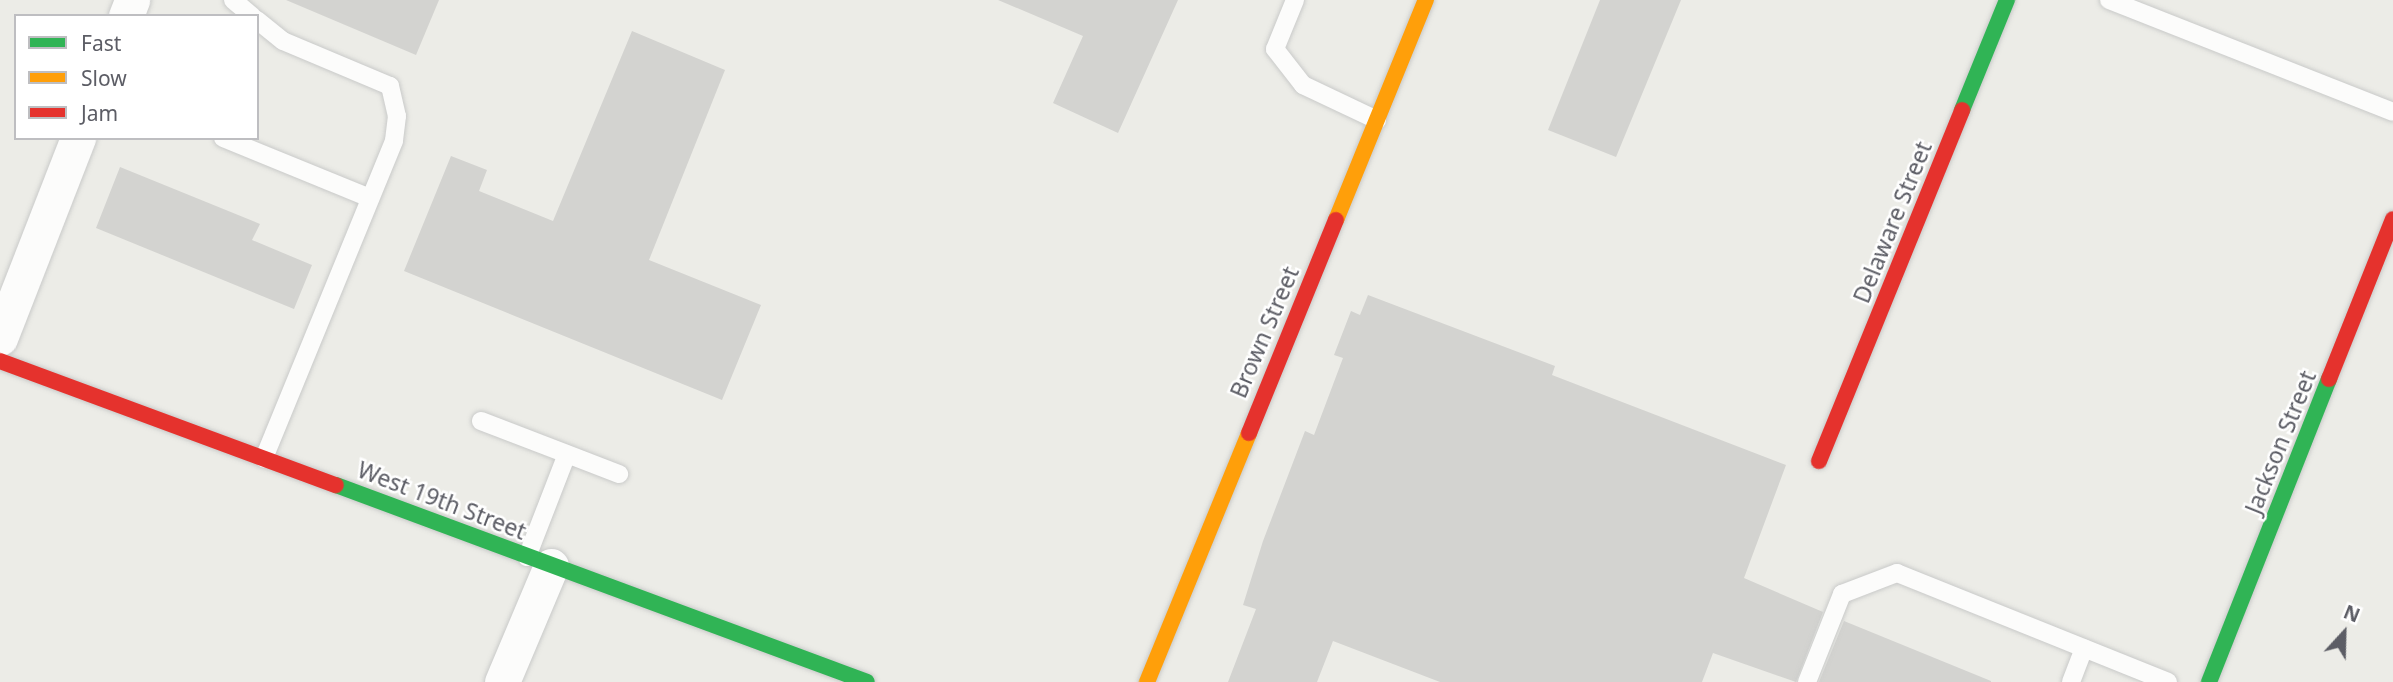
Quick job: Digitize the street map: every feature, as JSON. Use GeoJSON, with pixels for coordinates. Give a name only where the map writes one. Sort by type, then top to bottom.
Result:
{"type":"FeatureCollection","features":[{"type":"Feature","properties":{"kind":"street","name":"Brown Street"},"geometry":{"type":"LineString","coordinates":[[1147,682],[1426,0]]}},
{"type":"Feature","properties":{"kind":"street","name":"Delaware Street"},"geometry":{"type":"LineString","coordinates":[[1819,461],[2007,0]]}},
{"type":"Feature","properties":{"kind":"street"},"geometry":{"type":"LineString","coordinates":[[0,338],[77,140]]}},
{"type":"Feature","properties":{"kind":"street","name":"Jackson Street"},"geometry":{"type":"LineString","coordinates":[[2209,682],[2393,219]]}},
{"type":"Feature","properties":{"kind":"street","name":"West 19th Street"},"geometry":{"type":"LineString","coordinates":[[0,361],[867,682]]}},
{"type":"Feature","properties":{"kind":"street"},"geometry":{"type":"LineString","coordinates":[[502,682],[539,561]]}},
{"type":"Feature","properties":{"kind":"lane"},"geometry":{"type":"LineString","coordinates":[[233,0],[250,14]]}},
{"type":"Feature","properties":{"kind":"lane"},"geometry":{"type":"LineString","coordinates":[[1295,0],[1275,48],[1303,85],[1377,120]]}},
{"type":"Feature","properties":{"kind":"lane"},"geometry":{"type":"LineString","coordinates":[[2109,0],[2393,112]]}},
{"type":"Feature","properties":{"kind":"lane"},"geometry":{"type":"LineString","coordinates":[[259,22],[283,41],[390,86],[396,97],[394,141],[264,458]]}},
{"type":"Feature","properties":{"kind":"lane"},"geometry":{"type":"LineString","coordinates":[[228,140],[370,198]]}},
{"type":"Feature","properties":{"kind":"lane"},"geometry":{"type":"LineString","coordinates":[[481,421],[619,474]]}},
{"type":"Feature","properties":{"kind":"lane"},"geometry":{"type":"LineString","coordinates":[[539,561],[567,454]]}},
{"type":"Feature","properties":{"kind":"lane"},"geometry":{"type":"LineString","coordinates":[[1807,682],[1842,594],[1897,573],[2168,682]]}},
{"type":"Feature","properties":{"kind":"lane"},"geometry":{"type":"LineString","coordinates":[[2071,682],[2084,648]]}},
{"type":"Feature","properties":{"kind":"building"},"geometry":{"type":"Polygon","coordinates":[[[286,0],[439,0],[416,55],[286,0]]]}},
{"type":"Feature","properties":{"kind":"building"},"geometry":{"type":"Polygon","coordinates":[[[998,0],[1178,0],[1118,133],[1053,103],[1083,36],[998,0]]]}},
{"type":"Feature","properties":{"kind":"building"},"geometry":{"type":"Polygon","coordinates":[[[1600,0],[1681,0],[1616,157],[1548,130],[1600,0]]]}},
{"type":"Feature","properties":{"kind":"building"},"geometry":{"type":"Polygon","coordinates":[[[632,31],[725,70],[649,260],[761,305],[722,400],[404,271],[451,156],[487,170],[479,191],[553,221],[632,31]]]}},
{"type":"Feature","properties":{"kind":"building"},"geometry":{"type":"Polygon","coordinates":[[[120,167],[260,224],[252,240],[312,265],[294,309],[96,228],[120,167]]]}},
{"type":"Feature","properties":{"kind":"building"},"geometry":{"type":"Polygon","coordinates":[[[1368,295],[1555,366],[1552,375],[1786,465],[1744,578],[1823,612],[1796,682],[1713,653],[1702,682],[1440,682],[1333,641],[1317,682],[1228,682],[1256,609],[1243,605],[1263,541],[1305,431],[1314,435],[1343,358],[1334,355],[1351,311],[1360,315],[1368,295]]]}},
{"type":"Feature","properties":{"kind":"building"},"geometry":{"type":"Polygon","coordinates":[[[1844,621],[1991,681],[1991,682],[1819,682],[1844,621]]]}},
{"type":"Feature","properties":{"kind":"traffic: fast"},"geometry":{"type":"LineString","coordinates":[[1962,110],[2007,0]]}},
{"type":"Feature","properties":{"kind":"traffic: fast"},"geometry":{"type":"LineString","coordinates":[[2209,682],[2329,379]]}},
{"type":"Feature","properties":{"kind":"traffic: fast"},"geometry":{"type":"LineString","coordinates":[[336,485],[867,682]]}},
{"type":"Feature","properties":{"kind":"traffic: slow"},"geometry":{"type":"LineString","coordinates":[[1336,220],[1426,0]]}},
{"type":"Feature","properties":{"kind":"traffic: slow"},"geometry":{"type":"LineString","coordinates":[[1147,682],[1249,433]]}},
{"type":"Feature","properties":{"kind":"traffic: jam"},"geometry":{"type":"LineString","coordinates":[[1819,461],[1962,110]]}},
{"type":"Feature","properties":{"kind":"traffic: jam"},"geometry":{"type":"LineString","coordinates":[[2329,379],[2393,219]]}},
{"type":"Feature","properties":{"kind":"traffic: jam"},"geometry":{"type":"LineString","coordinates":[[1249,433],[1336,220]]}},
{"type":"Feature","properties":{"kind":"traffic: jam"},"geometry":{"type":"LineString","coordinates":[[0,361],[336,485]]}}]}
